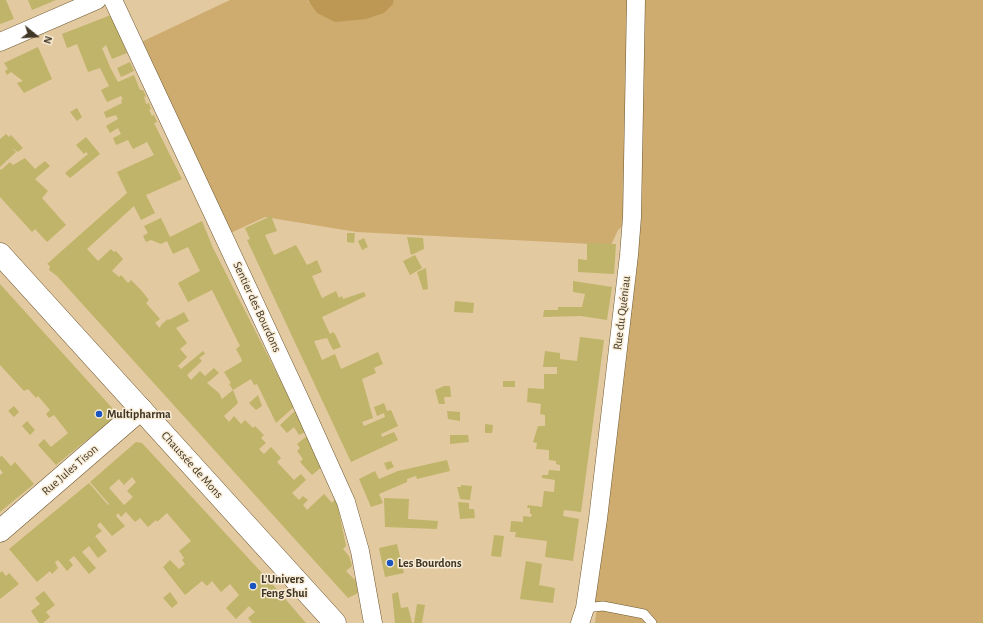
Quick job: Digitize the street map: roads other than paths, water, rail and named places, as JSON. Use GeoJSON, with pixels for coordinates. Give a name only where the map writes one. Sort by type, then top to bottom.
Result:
{"type":"FeatureCollection","features":[{"type":"Feature","properties":{"kind":"main road","name":"Chaussée de Mons"},"geometry":{"type":"LineString","coordinates":[[0,254],[335,623]]}},
{"type":"Feature","properties":{"kind":"main road","name":"Rue Jules Tison"},"geometry":{"type":"LineString","coordinates":[[0,531],[141,409]]}},
{"type":"Feature","properties":{"kind":"street"},"geometry":{"type":"LineString","coordinates":[[0,42],[97,0]]}},
{"type":"Feature","properties":{"kind":"street","name":"Sentier des Bourdons"},"geometry":{"type":"LineString","coordinates":[[113,0],[301,402],[346,502],[360,551],[372,623]]}},
{"type":"Feature","properties":{"kind":"street","name":"Rue du Quéniau"},"geometry":{"type":"LineString","coordinates":[[583,615],[629,255],[632,217],[636,0]]}},
{"type":"Feature","properties":{"kind":"lane"},"geometry":{"type":"LineString","coordinates":[[583,615],[603,606],[644,614],[652,623]]}},
{"type":"Feature","properties":{"kind":"place","name":"Multipharma"},"geometry":{"type":"Point","coordinates":[99,414]}},
{"type":"Feature","properties":{"kind":"place","name":"Les Bourdons"},"geometry":{"type":"Point","coordinates":[390,563]}},
{"type":"Feature","properties":{"kind":"place","name":"L'Univers Feng Shui"},"geometry":{"type":"Point","coordinates":[253,586]}}]}
